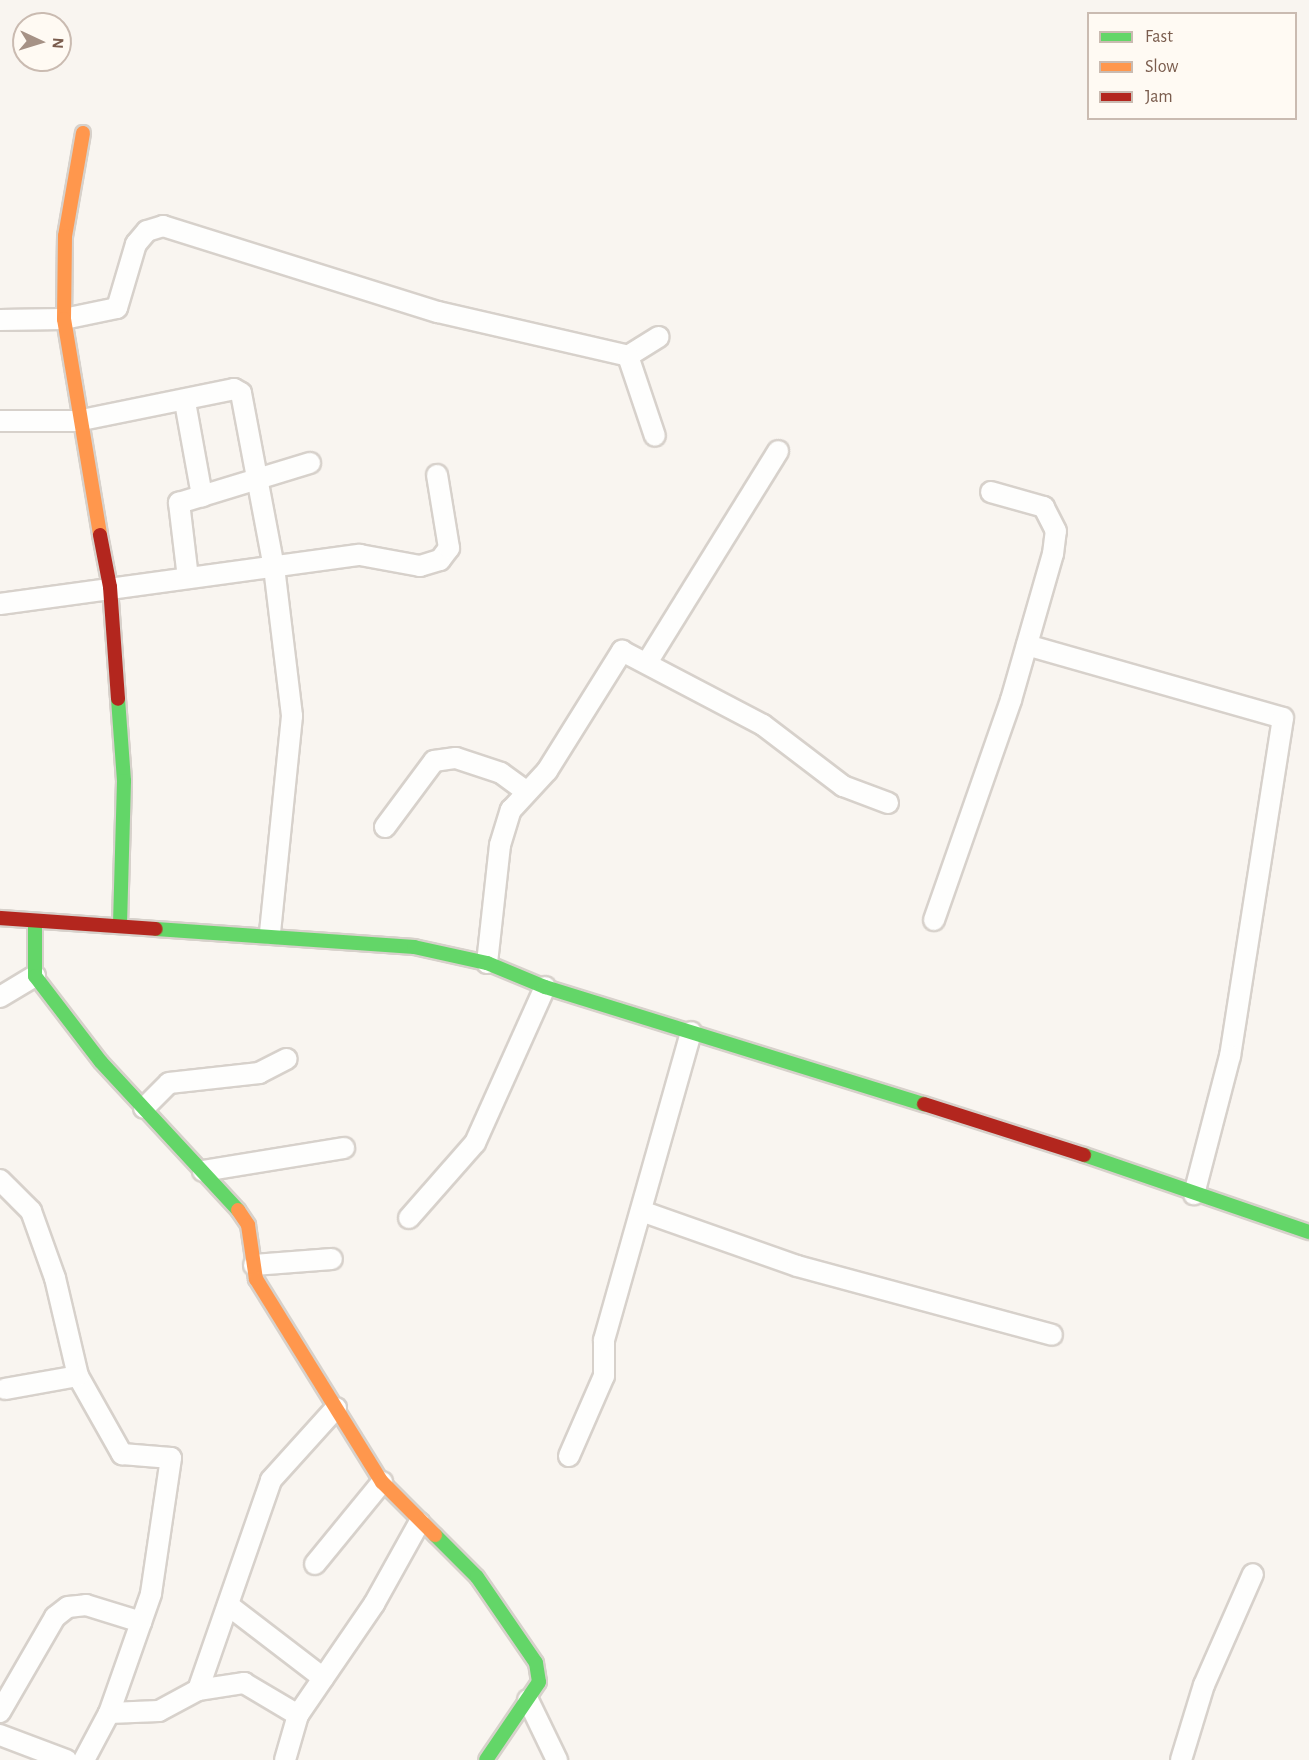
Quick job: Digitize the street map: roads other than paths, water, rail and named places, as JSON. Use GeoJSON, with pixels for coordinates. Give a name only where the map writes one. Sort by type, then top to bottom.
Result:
{"type":"FeatureCollection","features":[{"type":"Feature","properties":{"kind":"street"},"geometry":{"type":"LineString","coordinates":[[83,133],[65,236],[64,319],[77,421],[110,587],[124,780],[120,926]]}},
{"type":"Feature","properties":{"kind":"street"},"geometry":{"type":"LineString","coordinates":[[0,320],[64,319],[117,308],[136,244],[147,231],[164,226],[438,312],[628,356],[659,337]]}},
{"type":"Feature","properties":{"kind":"street"},"geometry":{"type":"LineString","coordinates":[[628,356],[655,436]]}},
{"type":"Feature","properties":{"kind":"street"},"geometry":{"type":"LineString","coordinates":[[0,421],[77,421],[238,390],[274,567],[292,716],[270,934]]}},
{"type":"Feature","properties":{"kind":"street"},"geometry":{"type":"LineString","coordinates":[[184,402],[202,496]]}},
{"type":"Feature","properties":{"kind":"street"},"geometry":{"type":"LineString","coordinates":[[648,661],[778,451]]}},
{"type":"Feature","properties":{"kind":"street"},"geometry":{"type":"LineString","coordinates":[[188,578],[178,508],[202,496],[310,463]]}},
{"type":"Feature","properties":{"kind":"street"},"geometry":{"type":"LineString","coordinates":[[0,604],[110,587],[360,555],[420,566],[440,560],[449,548],[437,475]]}},
{"type":"Feature","properties":{"kind":"street"},"geometry":{"type":"LineString","coordinates":[[934,920],[1028,645],[1053,554],[1053,520],[1044,507],[991,492]]}},
{"type":"Feature","properties":{"kind":"street"},"geometry":{"type":"LineString","coordinates":[[1028,645],[1283,718],[1230,1056],[1194,1194]]}},
{"type":"Feature","properties":{"kind":"street"},"geometry":{"type":"LineString","coordinates":[[487,963],[500,845],[524,790],[547,771],[617,656],[630,651],[763,725],[843,786],[888,803]]}},
{"type":"Feature","properties":{"kind":"street"},"geometry":{"type":"LineString","coordinates":[[386,827],[434,761],[456,758],[501,773],[524,790]]}},
{"type":"Feature","properties":{"kind":"street"},"geometry":{"type":"LineString","coordinates":[[0,918],[270,934],[414,947],[487,963],[545,987],[1035,1138],[1309,1232]]}},
{"type":"Feature","properties":{"kind":"street"},"geometry":{"type":"LineString","coordinates":[[35,921],[35,976],[144,1108],[203,1171],[248,1225],[256,1279],[382,1482],[419,1523],[477,1577],[520,1636],[536,1663],[539,1682],[486,1760]]}},
{"type":"Feature","properties":{"kind":"street"},"geometry":{"type":"LineString","coordinates":[[0,997],[35,976]]}},
{"type":"Feature","properties":{"kind":"street"},"geometry":{"type":"LineString","coordinates":[[409,1218],[475,1143],[545,987]]}},
{"type":"Feature","properties":{"kind":"street"},"geometry":{"type":"LineString","coordinates":[[569,1456],[604,1376],[604,1340],[691,1032]]}},
{"type":"Feature","properties":{"kind":"street"},"geometry":{"type":"LineString","coordinates":[[144,1108],[169,1083],[259,1073],[287,1059]]}},
{"type":"Feature","properties":{"kind":"street"},"geometry":{"type":"LineString","coordinates":[[203,1171],[344,1148]]}},
{"type":"Feature","properties":{"kind":"street"},"geometry":{"type":"LineString","coordinates":[[0,1180],[31,1211],[55,1278],[78,1376],[122,1454],[171,1458],[151,1594],[109,1713],[84,1760]]}},
{"type":"Feature","properties":{"kind":"street"},"geometry":{"type":"LineString","coordinates":[[640,1211],[798,1266],[1052,1335]]}},
{"type":"Feature","properties":{"kind":"street"},"geometry":{"type":"LineString","coordinates":[[254,1265],[332,1259]]}},
{"type":"Feature","properties":{"kind":"street"},"geometry":{"type":"LineString","coordinates":[[5,1389],[78,1376]]}},
{"type":"Feature","properties":{"kind":"street"},"geometry":{"type":"LineString","coordinates":[[198,1690],[271,1480],[336,1408]]}},
{"type":"Feature","properties":{"kind":"street"},"geometry":{"type":"LineString","coordinates":[[315,1564],[382,1482]]}},
{"type":"Feature","properties":{"kind":"street"},"geometry":{"type":"LineString","coordinates":[[285,1760],[298,1715],[374,1604],[419,1523]]}},
{"type":"Feature","properties":{"kind":"street"},"geometry":{"type":"LineString","coordinates":[[1182,1760],[1204,1685],[1253,1574]]}},
{"type":"Feature","properties":{"kind":"street"},"geometry":{"type":"LineString","coordinates":[[0,1712],[55,1617],[68,1607],[86,1605],[141,1622]]}},
{"type":"Feature","properties":{"kind":"street"},"geometry":{"type":"LineString","coordinates":[[228,1605],[323,1678]]}},
{"type":"Feature","properties":{"kind":"street"},"geometry":{"type":"LineString","coordinates":[[109,1713],[159,1711],[198,1690],[244,1683],[298,1715]]}},
{"type":"Feature","properties":{"kind":"street"},"geometry":{"type":"LineString","coordinates":[[528,1700],[557,1760]]}},
{"type":"Feature","properties":{"kind":"street"},"geometry":{"type":"LineString","coordinates":[[0,1735],[66,1760]]}}]}
